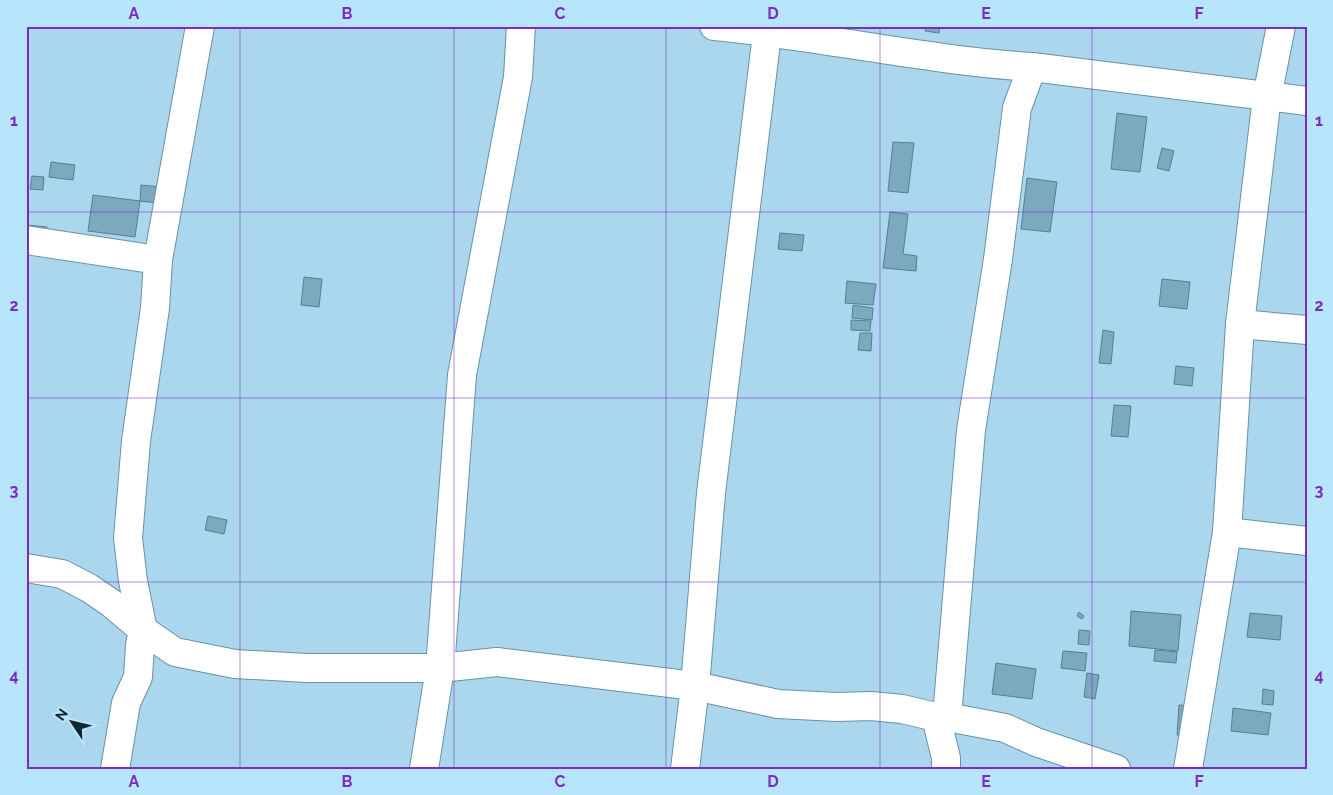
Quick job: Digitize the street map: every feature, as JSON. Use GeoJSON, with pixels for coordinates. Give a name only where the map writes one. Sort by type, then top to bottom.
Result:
{"type":"FeatureCollection","features":[{"type":"Feature","properties":{"kind":"street"},"geometry":{"type":"LineString","coordinates":[[115,769],[126,703],[138,677],[143,630],[132,581],[128,538],[136,441],[155,308],[158,260],[200,26]]}},
{"type":"Feature","properties":{"kind":"street"},"geometry":{"type":"LineString","coordinates":[[424,769],[440,668],[462,375],[518,76],[521,26]]}},
{"type":"Feature","properties":{"kind":"street"},"geometry":{"type":"LineString","coordinates":[[714,26],[768,29],[989,64],[1032,67],[1307,101]]}},
{"type":"Feature","properties":{"kind":"street"},"geometry":{"type":"LineString","coordinates":[[1188,769],[1227,532],[1240,324],[1267,97],[1281,26]]}},
{"type":"Feature","properties":{"kind":"street"},"geometry":{"type":"LineString","coordinates":[[685,769],[711,493],[768,29]]}},
{"type":"Feature","properties":{"kind":"street"},"geometry":{"type":"LineString","coordinates":[[989,64],[1017,108]]}},
{"type":"Feature","properties":{"kind":"street"},"geometry":{"type":"LineString","coordinates":[[946,769],[941,717],[971,430],[998,259],[1017,108],[1032,67]]}},
{"type":"Feature","properties":{"kind":"street"},"geometry":{"type":"LineString","coordinates":[[26,240],[158,260]]}},
{"type":"Feature","properties":{"kind":"street"},"geometry":{"type":"LineString","coordinates":[[1240,324],[1307,330]]}},
{"type":"Feature","properties":{"kind":"street"},"geometry":{"type":"LineString","coordinates":[[1227,532],[1307,541]]}},
{"type":"Feature","properties":{"kind":"street"},"geometry":{"type":"LineString","coordinates":[[26,568],[62,574],[90,588],[143,630],[175,652],[235,664],[307,668],[440,668],[462,664],[497,662],[694,686],[778,704],[837,707],[871,706],[902,709],[1005,728],[1036,742],[1116,769]]}},
{"type":"Feature","properties":{"kind":"building"},"geometry":{"type":"Polygon","coordinates":[[[926,26],[940,26],[939,33],[925,31],[926,26]]]}},
{"type":"Feature","properties":{"kind":"building"},"geometry":{"type":"Polygon","coordinates":[[[1117,113],[1147,117],[1140,172],[1111,169],[1117,113]]]}},
{"type":"Feature","properties":{"kind":"building"},"geometry":{"type":"Polygon","coordinates":[[[893,142],[914,143],[908,193],[888,191],[893,142]]]}},
{"type":"Feature","properties":{"kind":"building"},"geometry":{"type":"Polygon","coordinates":[[[1162,148],[1174,151],[1169,171],[1157,168],[1162,148]]]}},
{"type":"Feature","properties":{"kind":"building"},"geometry":{"type":"Polygon","coordinates":[[[51,162],[75,165],[73,180],[49,177],[51,162]]]}},
{"type":"Feature","properties":{"kind":"building"},"geometry":{"type":"Polygon","coordinates":[[[32,176],[44,177],[43,190],[30,189],[32,176]]]}},
{"type":"Feature","properties":{"kind":"building"},"geometry":{"type":"Polygon","coordinates":[[[1027,178],[1057,182],[1050,232],[1021,229],[1027,178]]]}},
{"type":"Feature","properties":{"kind":"building"},"geometry":{"type":"Polygon","coordinates":[[[141,185],[160,187],[158,203],[140,201],[141,185]]]}},
{"type":"Feature","properties":{"kind":"building"},"geometry":{"type":"Polygon","coordinates":[[[93,195],[140,201],[135,237],[88,231],[93,195]]]}},
{"type":"Feature","properties":{"kind":"building"},"geometry":{"type":"Polygon","coordinates":[[[890,212],[908,214],[903,254],[917,256],[916,271],[883,268],[890,212]]]}},
{"type":"Feature","properties":{"kind":"building"},"geometry":{"type":"Polygon","coordinates":[[[26,225],[47,227],[46,239],[26,238],[26,225]]]}},
{"type":"Feature","properties":{"kind":"building"},"geometry":{"type":"Polygon","coordinates":[[[780,233],[804,235],[802,251],[778,249],[780,233]]]}},
{"type":"Feature","properties":{"kind":"building"},"geometry":{"type":"Polygon","coordinates":[[[304,277],[322,279],[319,307],[301,305],[304,277]]]}},
{"type":"Feature","properties":{"kind":"building"},"geometry":{"type":"Polygon","coordinates":[[[1162,279],[1190,282],[1187,309],[1159,306],[1162,279]]]}},
{"type":"Feature","properties":{"kind":"building"},"geometry":{"type":"Polygon","coordinates":[[[847,281],[876,284],[873,305],[845,303],[847,281]]]}},
{"type":"Feature","properties":{"kind":"building"},"geometry":{"type":"Polygon","coordinates":[[[853,305],[873,308],[872,320],[852,318],[853,305]]]}},
{"type":"Feature","properties":{"kind":"building"},"geometry":{"type":"Polygon","coordinates":[[[851,320],[871,321],[870,331],[851,330],[851,320]]]}},
{"type":"Feature","properties":{"kind":"building"},"geometry":{"type":"Polygon","coordinates":[[[1103,330],[1114,332],[1111,364],[1099,363],[1103,330]]]}},
{"type":"Feature","properties":{"kind":"building"},"geometry":{"type":"Polygon","coordinates":[[[860,333],[872,333],[871,351],[858,350],[860,333]]]}},
{"type":"Feature","properties":{"kind":"building"},"geometry":{"type":"Polygon","coordinates":[[[1176,366],[1194,368],[1192,386],[1174,384],[1176,366]]]}},
{"type":"Feature","properties":{"kind":"building"},"geometry":{"type":"Polygon","coordinates":[[[1114,405],[1131,406],[1128,437],[1111,436],[1114,405]]]}},
{"type":"Feature","properties":{"kind":"building"},"geometry":{"type":"Polygon","coordinates":[[[208,516],[227,520],[224,534],[205,530],[208,516]]]}},
{"type":"Feature","properties":{"kind":"building"},"geometry":{"type":"Polygon","coordinates":[[[1131,611],[1181,615],[1178,651],[1129,646],[1131,611]]]}},
{"type":"Feature","properties":{"kind":"building"},"geometry":{"type":"Polygon","coordinates":[[[1079,612],[1084,616],[1082,619],[1077,616],[1079,612]]]}},
{"type":"Feature","properties":{"kind":"building"},"geometry":{"type":"Polygon","coordinates":[[[1250,613],[1282,616],[1280,640],[1247,637],[1250,613]]]}},
{"type":"Feature","properties":{"kind":"building"},"geometry":{"type":"Polygon","coordinates":[[[1079,630],[1090,631],[1089,645],[1078,644],[1079,630]]]}},
{"type":"Feature","properties":{"kind":"building"},"geometry":{"type":"Polygon","coordinates":[[[1155,650],[1177,652],[1176,663],[1154,661],[1155,650]]]}},
{"type":"Feature","properties":{"kind":"building"},"geometry":{"type":"Polygon","coordinates":[[[1063,651],[1087,653],[1085,671],[1061,668],[1063,651]]]}},
{"type":"Feature","properties":{"kind":"building"},"geometry":{"type":"Polygon","coordinates":[[[996,663],[1036,669],[1032,699],[992,694],[996,663]]]}},
{"type":"Feature","properties":{"kind":"building"},"geometry":{"type":"Polygon","coordinates":[[[1087,673],[1099,675],[1095,699],[1084,697],[1087,673]]]}},
{"type":"Feature","properties":{"kind":"building"},"geometry":{"type":"Polygon","coordinates":[[[1263,689],[1274,691],[1273,705],[1262,704],[1263,689]]]}},
{"type":"Feature","properties":{"kind":"building"},"geometry":{"type":"Polygon","coordinates":[[[1179,705],[1192,706],[1189,736],[1177,735],[1179,705]]]}},
{"type":"Feature","properties":{"kind":"building"},"geometry":{"type":"Polygon","coordinates":[[[1233,708],[1271,713],[1268,735],[1231,731],[1233,708]]]}}]}
